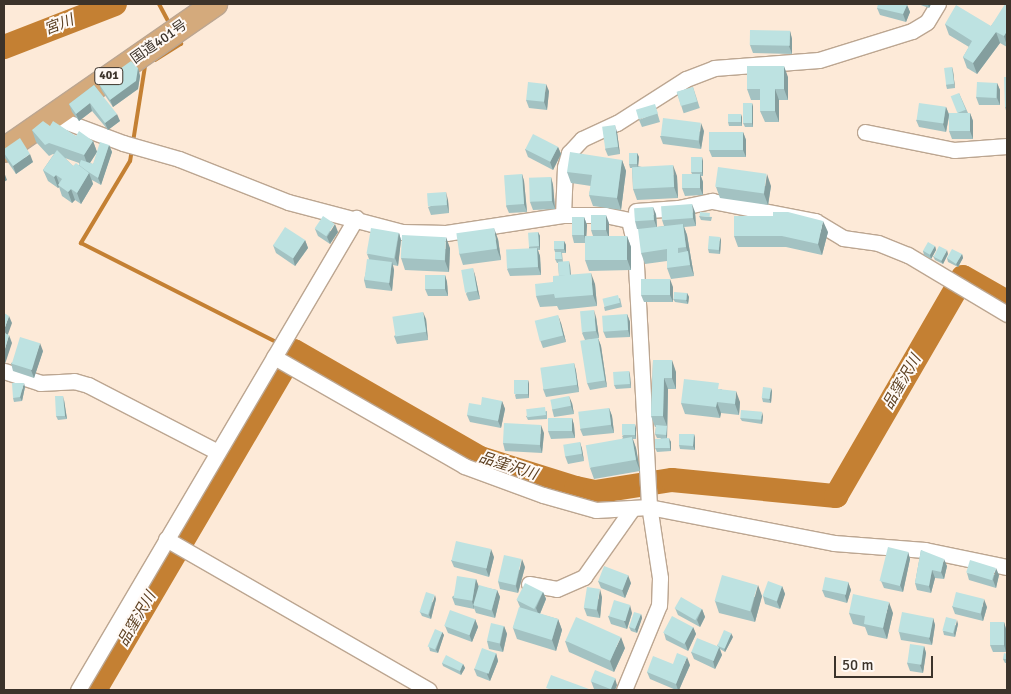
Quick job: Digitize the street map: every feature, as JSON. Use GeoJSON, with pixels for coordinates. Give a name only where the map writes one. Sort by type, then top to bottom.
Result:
{"type":"FeatureCollection","features":[{"type":"Feature","properties":{"kind":"highway","name":"国道401号"},"geometry":{"type":"LineString","coordinates":[[4,150],[215,4]]}},
{"type":"Feature","properties":{"kind":"street"},"geometry":{"type":"LineString","coordinates":[[562,215],[565,167],[570,153],[582,139],[616,122],[686,79],[714,68],[819,60],[912,31],[927,22],[938,4]]}},
{"type":"Feature","properties":{"kind":"street"},"geometry":{"type":"LineString","coordinates":[[51,116],[123,143],[179,158],[288,202],[356,218],[402,232],[446,233],[562,215],[625,218],[629,220],[635,247],[649,507],[660,578],[659,605],[624,690]]}},
{"type":"Feature","properties":{"kind":"street"},"geometry":{"type":"LineString","coordinates":[[865,132],[954,150],[1007,146]]}},
{"type":"Feature","properties":{"kind":"street"},"geometry":{"type":"LineString","coordinates":[[625,218],[632,211],[678,208],[712,201],[800,217],[815,221],[842,238],[878,243],[908,255],[1007,314]]}},
{"type":"Feature","properties":{"kind":"street"},"geometry":{"type":"LineString","coordinates":[[78,690],[356,218]]}},
{"type":"Feature","properties":{"kind":"street"},"geometry":{"type":"LineString","coordinates":[[274,357],[472,469],[543,495],[596,510],[649,507],[834,543],[925,550],[1007,567]]}},
{"type":"Feature","properties":{"kind":"street"},"geometry":{"type":"LineString","coordinates":[[4,371],[40,383],[74,381],[88,385],[218,452]]}},
{"type":"Feature","properties":{"kind":"street"},"geometry":{"type":"LineString","coordinates":[[529,584],[557,589],[584,577],[632,509]]}},
{"type":"Feature","properties":{"kind":"street"},"geometry":{"type":"LineString","coordinates":[[166,539],[429,690]]}},
{"type":"Feature","properties":{"kind":"building"},"geometry":{"type":"Polygon","coordinates":[[[878,4],[907,5],[903,14],[877,8],[878,4]]]}},
{"type":"Feature","properties":{"kind":"building"},"geometry":{"type":"Polygon","coordinates":[[[1005,4],[1007,5],[1007,31],[1004,36],[996,32],[973,63],[963,57],[972,41],[945,24],[956,5],[991,26],[1005,4]]]}},
{"type":"Feature","properties":{"kind":"building"},"geometry":{"type":"Polygon","coordinates":[[[750,30],[790,31],[790,46],[750,45],[750,30]]]}},
{"type":"Feature","properties":{"kind":"building"},"geometry":{"type":"Polygon","coordinates":[[[131,61],[138,68],[136,81],[110,100],[99,84],[131,61]]]}},
{"type":"Feature","properties":{"kind":"building"},"geometry":{"type":"Polygon","coordinates":[[[747,66],[784,66],[784,89],[775,89],[775,111],[760,111],[760,89],[747,89],[747,66]]]}},
{"type":"Feature","properties":{"kind":"building"},"geometry":{"type":"Polygon","coordinates":[[[952,67],[954,84],[946,85],[944,68],[952,67]]]}},
{"type":"Feature","properties":{"kind":"building"},"geometry":{"type":"Polygon","coordinates":[[[1004,77],[1007,77],[1007,107],[1005,107],[1004,77]]]}},
{"type":"Feature","properties":{"kind":"building"},"geometry":{"type":"Polygon","coordinates":[[[528,82],[546,84],[544,102],[526,100],[528,82]]]}},
{"type":"Feature","properties":{"kind":"building"},"geometry":{"type":"Polygon","coordinates":[[[977,82],[997,83],[996,98],[976,97],[977,82]]]}},
{"type":"Feature","properties":{"kind":"building"},"geometry":{"type":"Polygon","coordinates":[[[94,85],[117,114],[105,123],[90,103],[76,114],[69,104],[94,85]]]}},
{"type":"Feature","properties":{"kind":"building"},"geometry":{"type":"Polygon","coordinates":[[[693,87],[697,101],[681,106],[677,92],[693,87]]]}},
{"type":"Feature","properties":{"kind":"building"},"geometry":{"type":"Polygon","coordinates":[[[959,93],[966,110],[957,113],[951,96],[959,93]]]}},
{"type":"Feature","properties":{"kind":"building"},"geometry":{"type":"Polygon","coordinates":[[[743,103],[752,103],[752,123],[743,123],[743,103]]]}},
{"type":"Feature","properties":{"kind":"building"},"geometry":{"type":"Polygon","coordinates":[[[919,103],[946,107],[943,124],[917,120],[919,103]]]}},
{"type":"Feature","properties":{"kind":"building"},"geometry":{"type":"Polygon","coordinates":[[[655,104],[658,114],[639,119],[636,110],[655,104]]]}},
{"type":"Feature","properties":{"kind":"building"},"geometry":{"type":"Polygon","coordinates":[[[949,113],[970,113],[970,131],[949,131],[949,113]]]}},
{"type":"Feature","properties":{"kind":"building"},"geometry":{"type":"Polygon","coordinates":[[[728,114],[741,114],[741,122],[728,122],[728,114]]]}},
{"type":"Feature","properties":{"kind":"building"},"geometry":{"type":"Polygon","coordinates":[[[663,118],[701,123],[699,140],[661,136],[663,118]]]}},
{"type":"Feature","properties":{"kind":"building"},"geometry":{"type":"Polygon","coordinates":[[[43,121],[50,126],[53,121],[76,136],[79,131],[93,141],[84,155],[49,143],[45,145],[32,130],[43,121]]]}},
{"type":"Feature","properties":{"kind":"building"},"geometry":{"type":"Polygon","coordinates":[[[615,125],[618,147],[605,149],[602,127],[615,125]]]}},
{"type":"Feature","properties":{"kind":"building"},"geometry":{"type":"Polygon","coordinates":[[[709,132],[743,132],[743,150],[709,150],[709,132]]]}},
{"type":"Feature","properties":{"kind":"building"},"geometry":{"type":"Polygon","coordinates":[[[533,134],[558,147],[550,162],[525,149],[533,134]]]}},
{"type":"Feature","properties":{"kind":"building"},"geometry":{"type":"Polygon","coordinates":[[[20,138],[30,154],[13,166],[4,153],[4,149],[20,138]]]}},
{"type":"Feature","properties":{"kind":"building"},"geometry":{"type":"Polygon","coordinates":[[[100,142],[109,145],[98,178],[79,165],[81,160],[93,164],[100,142]]]}},
{"type":"Feature","properties":{"kind":"building"},"geometry":{"type":"Polygon","coordinates":[[[57,150],[73,166],[76,163],[89,173],[77,193],[71,189],[68,192],[58,185],[62,179],[56,175],[54,177],[43,170],[57,150]]]}},
{"type":"Feature","properties":{"kind":"building"},"geometry":{"type":"Polygon","coordinates":[[[570,152],[622,160],[617,198],[589,195],[592,175],[567,172],[570,152]]]}},
{"type":"Feature","properties":{"kind":"building"},"geometry":{"type":"Polygon","coordinates":[[[629,153],[637,153],[637,164],[629,164],[629,153]]]}},
{"type":"Feature","properties":{"kind":"building"},"geometry":{"type":"Polygon","coordinates":[[[691,157],[702,157],[702,172],[691,172],[691,157]]]}},
{"type":"Feature","properties":{"kind":"building"},"geometry":{"type":"Polygon","coordinates":[[[673,165],[674,187],[633,189],[632,167],[673,165]]]}},
{"type":"Feature","properties":{"kind":"building"},"geometry":{"type":"Polygon","coordinates":[[[718,167],[767,174],[764,194],[715,187],[718,167]]]}},
{"type":"Feature","properties":{"kind":"building"},"geometry":{"type":"Polygon","coordinates":[[[522,174],[524,204],[506,205],[504,175],[522,174]]]}},
{"type":"Feature","properties":{"kind":"building"},"geometry":{"type":"Polygon","coordinates":[[[682,174],[700,174],[700,188],[682,188],[682,174]]]}},
{"type":"Feature","properties":{"kind":"building"},"geometry":{"type":"Polygon","coordinates":[[[551,177],[552,201],[530,202],[529,178],[551,177]]]}},
{"type":"Feature","properties":{"kind":"building"},"geometry":{"type":"Polygon","coordinates":[[[446,192],[447,205],[428,206],[427,193],[446,192]]]}},
{"type":"Feature","properties":{"kind":"building"},"geometry":{"type":"Polygon","coordinates":[[[692,204],[693,218],[662,220],[661,206],[692,204]]]}},
{"type":"Feature","properties":{"kind":"building"},"geometry":{"type":"Polygon","coordinates":[[[653,207],[654,220],[635,221],[634,208],[653,207]]]}},
{"type":"Feature","properties":{"kind":"building"},"geometry":{"type":"Polygon","coordinates":[[[700,212],[710,213],[710,217],[700,216],[700,212]]]}},
{"type":"Feature","properties":{"kind":"building"},"geometry":{"type":"Polygon","coordinates":[[[773,212],[788,212],[823,221],[818,244],[782,236],[734,236],[734,216],[773,216],[773,212]]]}},
{"type":"Feature","properties":{"kind":"building"},"geometry":{"type":"Polygon","coordinates":[[[591,215],[606,215],[606,230],[591,230],[591,215]]]}},
{"type":"Feature","properties":{"kind":"building"},"geometry":{"type":"Polygon","coordinates":[[[323,216],[335,224],[326,236],[315,228],[323,216]]]}},
{"type":"Feature","properties":{"kind":"building"},"geometry":{"type":"Polygon","coordinates":[[[572,217],[584,217],[584,235],[572,235],[572,217]]]}},
{"type":"Feature","properties":{"kind":"building"},"geometry":{"type":"Polygon","coordinates":[[[683,224],[686,247],[678,248],[678,253],[688,251],[690,265],[667,268],[667,249],[641,253],[638,229],[683,224]]]}},
{"type":"Feature","properties":{"kind":"building"},"geometry":{"type":"Polygon","coordinates":[[[285,227],[305,240],[293,259],[273,245],[285,227]]]}},
{"type":"Feature","properties":{"kind":"building"},"geometry":{"type":"Polygon","coordinates":[[[371,228],[399,233],[394,258],[366,254],[371,228]]]}},
{"type":"Feature","properties":{"kind":"building"},"geometry":{"type":"Polygon","coordinates":[[[494,228],[497,249],[459,254],[456,233],[494,228]]]}},
{"type":"Feature","properties":{"kind":"building"},"geometry":{"type":"Polygon","coordinates":[[[538,232],[539,246],[529,247],[528,233],[538,232]]]}},
{"type":"Feature","properties":{"kind":"building"},"geometry":{"type":"Polygon","coordinates":[[[402,235],[446,237],[445,260],[401,258],[402,235]]]}},
{"type":"Feature","properties":{"kind":"building"},"geometry":{"type":"Polygon","coordinates":[[[585,236],[627,236],[627,260],[585,260],[585,236]]]}},
{"type":"Feature","properties":{"kind":"building"},"geometry":{"type":"Polygon","coordinates":[[[709,236],[720,237],[719,250],[708,249],[709,236]]]}},
{"type":"Feature","properties":{"kind":"building"},"geometry":{"type":"Polygon","coordinates":[[[554,241],[564,241],[564,249],[554,249],[554,241]]]}},
{"type":"Feature","properties":{"kind":"building"},"geometry":{"type":"Polygon","coordinates":[[[928,242],[935,246],[930,255],[923,251],[928,242]]]}},
{"type":"Feature","properties":{"kind":"building"},"geometry":{"type":"Polygon","coordinates":[[[939,246],[947,250],[942,261],[934,257],[939,246]]]}},
{"type":"Feature","properties":{"kind":"building"},"geometry":{"type":"Polygon","coordinates":[[[537,248],[538,267],[507,269],[506,250],[537,248]]]}},
{"type":"Feature","properties":{"kind":"building"},"geometry":{"type":"Polygon","coordinates":[[[952,249],[962,254],[956,264],[947,258],[952,249]]]}},
{"type":"Feature","properties":{"kind":"building"},"geometry":{"type":"Polygon","coordinates":[[[555,252],[561,252],[562,259],[555,259],[555,252]]]}},
{"type":"Feature","properties":{"kind":"building"},"geometry":{"type":"Polygon","coordinates":[[[367,259],[392,262],[389,283],[364,280],[367,259]]]}},
{"type":"Feature","properties":{"kind":"building"},"geometry":{"type":"Polygon","coordinates":[[[569,261],[570,275],[559,276],[558,262],[569,261]]]}},
{"type":"Feature","properties":{"kind":"building"},"geometry":{"type":"Polygon","coordinates":[[[473,268],[477,291],[465,293],[461,270],[473,268]]]}},
{"type":"Feature","properties":{"kind":"building"},"geometry":{"type":"Polygon","coordinates":[[[591,273],[593,295],[555,298],[554,294],[536,296],[535,284],[553,282],[553,276],[591,273]]]}},
{"type":"Feature","properties":{"kind":"building"},"geometry":{"type":"Polygon","coordinates":[[[425,275],[445,275],[445,289],[425,289],[425,275]]]}},
{"type":"Feature","properties":{"kind":"building"},"geometry":{"type":"Polygon","coordinates":[[[641,279],[670,279],[670,295],[641,295],[641,279]]]}},
{"type":"Feature","properties":{"kind":"building"},"geometry":{"type":"Polygon","coordinates":[[[674,292],[687,293],[686,300],[674,299],[674,292]]]}},
{"type":"Feature","properties":{"kind":"building"},"geometry":{"type":"Polygon","coordinates":[[[618,295],[620,303],[604,307],[602,299],[618,295]]]}},
{"type":"Feature","properties":{"kind":"building"},"geometry":{"type":"Polygon","coordinates":[[[594,310],[596,331],[582,332],[580,311],[594,310]]]}},
{"type":"Feature","properties":{"kind":"building"},"geometry":{"type":"Polygon","coordinates":[[[423,312],[426,332],[396,337],[392,317],[423,312]]]}},
{"type":"Feature","properties":{"kind":"building"},"geometry":{"type":"Polygon","coordinates":[[[4,313],[9,316],[4,330],[4,313]]]}},
{"type":"Feature","properties":{"kind":"building"},"geometry":{"type":"Polygon","coordinates":[[[627,314],[628,330],[603,332],[602,316],[627,314]]]}},
{"type":"Feature","properties":{"kind":"building"},"geometry":{"type":"Polygon","coordinates":[[[558,315],[563,335],[540,341],[535,321],[558,315]]]}},
{"type":"Feature","properties":{"kind":"building"},"geometry":{"type":"Polygon","coordinates":[[[4,333],[9,335],[4,352],[4,333]]]}},
{"type":"Feature","properties":{"kind":"building"},"geometry":{"type":"Polygon","coordinates":[[[20,337],[40,343],[32,370],[12,364],[20,337]]]}},
{"type":"Feature","properties":{"kind":"building"},"geometry":{"type":"Polygon","coordinates":[[[598,338],[605,380],[587,383],[580,341],[598,338]]]}},
{"type":"Feature","properties":{"kind":"building"},"geometry":{"type":"Polygon","coordinates":[[[653,360],[672,360],[672,378],[664,378],[663,416],[651,416],[653,360]]]}},
{"type":"Feature","properties":{"kind":"building"},"geometry":{"type":"Polygon","coordinates":[[[574,363],[577,385],[543,390],[540,368],[574,363]]]}},
{"type":"Feature","properties":{"kind":"building"},"geometry":{"type":"Polygon","coordinates":[[[629,371],[630,384],[614,385],[613,372],[629,371]]]}},
{"type":"Feature","properties":{"kind":"building"},"geometry":{"type":"Polygon","coordinates":[[[684,379],[719,383],[718,389],[736,391],[735,404],[717,402],[716,407],[681,403],[684,379]]]}},
{"type":"Feature","properties":{"kind":"building"},"geometry":{"type":"Polygon","coordinates":[[[514,380],[528,380],[528,394],[514,394],[514,380]]]}},
{"type":"Feature","properties":{"kind":"building"},"geometry":{"type":"Polygon","coordinates":[[[12,383],[24,383],[20,397],[13,398],[12,383]]]}},
{"type":"Feature","properties":{"kind":"building"},"geometry":{"type":"Polygon","coordinates":[[[763,387],[771,388],[770,399],[762,398],[763,387]]]}},
{"type":"Feature","properties":{"kind":"building"},"geometry":{"type":"Polygon","coordinates":[[[55,396],[63,396],[65,416],[56,416],[55,396]]]}},
{"type":"Feature","properties":{"kind":"building"},"geometry":{"type":"Polygon","coordinates":[[[569,396],[571,406],[552,409],[550,400],[569,396]]]}},
{"type":"Feature","properties":{"kind":"building"},"geometry":{"type":"Polygon","coordinates":[[[482,397],[502,401],[498,421],[467,415],[469,403],[481,405],[482,397]]]}},
{"type":"Feature","properties":{"kind":"building"},"geometry":{"type":"Polygon","coordinates":[[[545,407],[546,415],[527,417],[526,409],[545,407]]]}},
{"type":"Feature","properties":{"kind":"building"},"geometry":{"type":"Polygon","coordinates":[[[609,408],[611,425],[580,429],[578,412],[609,408]]]}},
{"type":"Feature","properties":{"kind":"building"},"geometry":{"type":"Polygon","coordinates":[[[741,410],[762,412],[761,420],[740,418],[741,410]]]}},
{"type":"Feature","properties":{"kind":"building"},"geometry":{"type":"Polygon","coordinates":[[[548,418],[572,418],[572,431],[548,431],[548,418]]]}},
{"type":"Feature","properties":{"kind":"building"},"geometry":{"type":"Polygon","coordinates":[[[504,423],[541,425],[540,445],[503,443],[504,423]]]}},
{"type":"Feature","properties":{"kind":"building"},"geometry":{"type":"Polygon","coordinates":[[[622,424],[635,424],[635,435],[622,435],[622,424]]]}},
{"type":"Feature","properties":{"kind":"building"},"geometry":{"type":"Polygon","coordinates":[[[656,425],[667,426],[666,435],[655,434],[656,425]]]}},
{"type":"Feature","properties":{"kind":"building"},"geometry":{"type":"Polygon","coordinates":[[[679,434],[694,434],[693,446],[679,445],[679,434]]]}},
{"type":"Feature","properties":{"kind":"building"},"geometry":{"type":"Polygon","coordinates":[[[632,437],[636,460],[590,468],[586,445],[632,437]]]}},
{"type":"Feature","properties":{"kind":"building"},"geometry":{"type":"Polygon","coordinates":[[[669,438],[670,448],[655,448],[655,439],[669,438]]]}},
{"type":"Feature","properties":{"kind":"building"},"geometry":{"type":"Polygon","coordinates":[[[580,442],[582,454],[565,457],[563,445],[580,442]]]}},
{"type":"Feature","properties":{"kind":"building"},"geometry":{"type":"Polygon","coordinates":[[[456,541],[491,549],[487,569],[452,560],[456,541]]]}},
{"type":"Feature","properties":{"kind":"building"},"geometry":{"type":"Polygon","coordinates":[[[888,547],[908,552],[900,586],[880,581],[888,547]]]}},
{"type":"Feature","properties":{"kind":"building"},"geometry":{"type":"Polygon","coordinates":[[[921,550],[944,559],[941,572],[932,570],[929,586],[915,583],[921,550]]]}},
{"type":"Feature","properties":{"kind":"building"},"geometry":{"type":"Polygon","coordinates":[[[504,555],[522,559],[515,585],[498,581],[504,555]]]}},
{"type":"Feature","properties":{"kind":"building"},"geometry":{"type":"Polygon","coordinates":[[[970,560],[996,568],[992,580],[966,572],[970,560]]]}},
{"type":"Feature","properties":{"kind":"building"},"geometry":{"type":"Polygon","coordinates":[[[604,566],[628,575],[623,590],[598,581],[604,566]]]}},
{"type":"Feature","properties":{"kind":"building"},"geometry":{"type":"Polygon","coordinates":[[[722,575],[758,585],[750,611],[715,601],[722,575]]]}},
{"type":"Feature","properties":{"kind":"building"},"geometry":{"type":"Polygon","coordinates":[[[457,576],[476,579],[472,601],[454,598],[457,576]]]}},
{"type":"Feature","properties":{"kind":"building"},"geometry":{"type":"Polygon","coordinates":[[[825,577],[848,582],[846,595],[822,590],[825,577]]]}},
{"type":"Feature","properties":{"kind":"building"},"geometry":{"type":"Polygon","coordinates":[[[768,581],[782,586],[777,601],[763,596],[768,581]]]}},
{"type":"Feature","properties":{"kind":"building"},"geometry":{"type":"Polygon","coordinates":[[[525,583],[543,592],[534,609],[516,600],[525,583]]]}},
{"type":"Feature","properties":{"kind":"building"},"geometry":{"type":"Polygon","coordinates":[[[479,585],[497,590],[491,610],[473,605],[479,585]]]}},
{"type":"Feature","properties":{"kind":"building"},"geometry":{"type":"Polygon","coordinates":[[[587,587],[600,589],[597,610],[584,608],[587,587]]]}},
{"type":"Feature","properties":{"kind":"building"},"geometry":{"type":"Polygon","coordinates":[[[426,592],[435,595],[428,615],[420,612],[426,592]]]}},
{"type":"Feature","properties":{"kind":"building"},"geometry":{"type":"Polygon","coordinates":[[[956,592],[984,599],[981,614],[952,607],[956,592]]]}},
{"type":"Feature","properties":{"kind":"building"},"geometry":{"type":"Polygon","coordinates":[[[853,594],[889,602],[883,628],[864,624],[865,616],[849,613],[853,594]]]}},
{"type":"Feature","properties":{"kind":"building"},"geometry":{"type":"Polygon","coordinates":[[[681,597],[702,609],[695,620],[674,608],[681,597]]]}},
{"type":"Feature","properties":{"kind":"building"},"geometry":{"type":"Polygon","coordinates":[[[614,600],[630,605],[625,621],[609,616],[614,600]]]}},
{"type":"Feature","properties":{"kind":"building"},"geometry":{"type":"Polygon","coordinates":[[[519,607],[558,619],[552,640],[513,628],[519,607]]]}},
{"type":"Feature","properties":{"kind":"building"},"geometry":{"type":"Polygon","coordinates":[[[450,610],[475,619],[470,635],[444,626],[450,610]]]}},
{"type":"Feature","properties":{"kind":"building"},"geometry":{"type":"Polygon","coordinates":[[[634,612],[641,614],[635,629],[629,627],[634,612]]]}},
{"type":"Feature","properties":{"kind":"building"},"geometry":{"type":"Polygon","coordinates":[[[902,612],[933,618],[930,638],[898,632],[902,612]]]}},
{"type":"Feature","properties":{"kind":"building"},"geometry":{"type":"Polygon","coordinates":[[[672,616],[693,627],[684,644],[663,633],[672,616]]]}},
{"type":"Feature","properties":{"kind":"building"},"geometry":{"type":"Polygon","coordinates":[[[576,617],[621,637],[610,661],[565,641],[576,617]]]}},
{"type":"Feature","properties":{"kind":"building"},"geometry":{"type":"Polygon","coordinates":[[[946,617],[957,620],[953,633],[942,631],[946,617]]]}},
{"type":"Feature","properties":{"kind":"building"},"geometry":{"type":"Polygon","coordinates":[[[990,622],[1004,622],[1004,645],[990,645],[990,622]]]}},
{"type":"Feature","properties":{"kind":"building"},"geometry":{"type":"Polygon","coordinates":[[[491,623],[504,626],[500,643],[487,641],[491,623]]]}},
{"type":"Feature","properties":{"kind":"building"},"geometry":{"type":"Polygon","coordinates":[[[435,629],[442,632],[435,650],[428,646],[435,629]]]}},
{"type":"Feature","properties":{"kind":"building"},"geometry":{"type":"Polygon","coordinates":[[[724,630],[731,633],[725,649],[717,646],[724,630]]]}},
{"type":"Feature","properties":{"kind":"building"},"geometry":{"type":"Polygon","coordinates":[[[697,638],[719,647],[714,661],[691,652],[697,638]]]}},
{"type":"Feature","properties":{"kind":"building"},"geometry":{"type":"Polygon","coordinates":[[[910,644],[924,646],[921,665],[907,663],[910,644]]]}},
{"type":"Feature","properties":{"kind":"building"},"geometry":{"type":"Polygon","coordinates":[[[482,648],[496,653],[489,674],[474,669],[482,648]]]}},
{"type":"Feature","properties":{"kind":"building"},"geometry":{"type":"Polygon","coordinates":[[[677,653],[687,657],[676,684],[647,672],[653,656],[673,664],[677,653]]]}},
{"type":"Feature","properties":{"kind":"building"},"geometry":{"type":"Polygon","coordinates":[[[1004,653],[1007,654],[1007,659],[1003,659],[1004,653]]]}},
{"type":"Feature","properties":{"kind":"building"},"geometry":{"type":"Polygon","coordinates":[[[446,655],[463,664],[460,671],[442,663],[446,655]]]}},
{"type":"Feature","properties":{"kind":"building"},"geometry":{"type":"Polygon","coordinates":[[[595,670],[615,678],[611,689],[591,681],[595,670]]]}},
{"type":"Feature","properties":{"kind":"building"},"geometry":{"type":"Polygon","coordinates":[[[551,675],[589,689],[552,690],[546,688],[551,675]]]}},
{"type":"Feature","properties":{"kind":"waterway","name":"宮川"},"geometry":{"type":"LineString","coordinates":[[4,47],[115,4]]}},
{"type":"Feature","properties":{"kind":"waterway"},"geometry":{"type":"LineString","coordinates":[[159,4],[170,25]]}},
{"type":"Feature","properties":{"kind":"waterway"},"geometry":{"type":"LineString","coordinates":[[155,60],[181,44],[178,40]]}},
{"type":"Feature","properties":{"kind":"waterway"},"geometry":{"type":"LineString","coordinates":[[133,142],[145,66]]}},
{"type":"Feature","properties":{"kind":"waterway"},"geometry":{"type":"LineString","coordinates":[[132,149],[130,161],[81,243],[278,343]]}},
{"type":"Feature","properties":{"kind":"waterway","name":"品窪沢川"},"geometry":{"type":"LineString","coordinates":[[95,690],[294,351],[480,458],[576,488],[595,492],[672,480],[836,496],[963,277],[1007,302]]}},
{"type":"Feature","properties":{"kind":"waterway"},"geometry":{"type":"LineString","coordinates":[[285,346],[294,351]]}}]}
